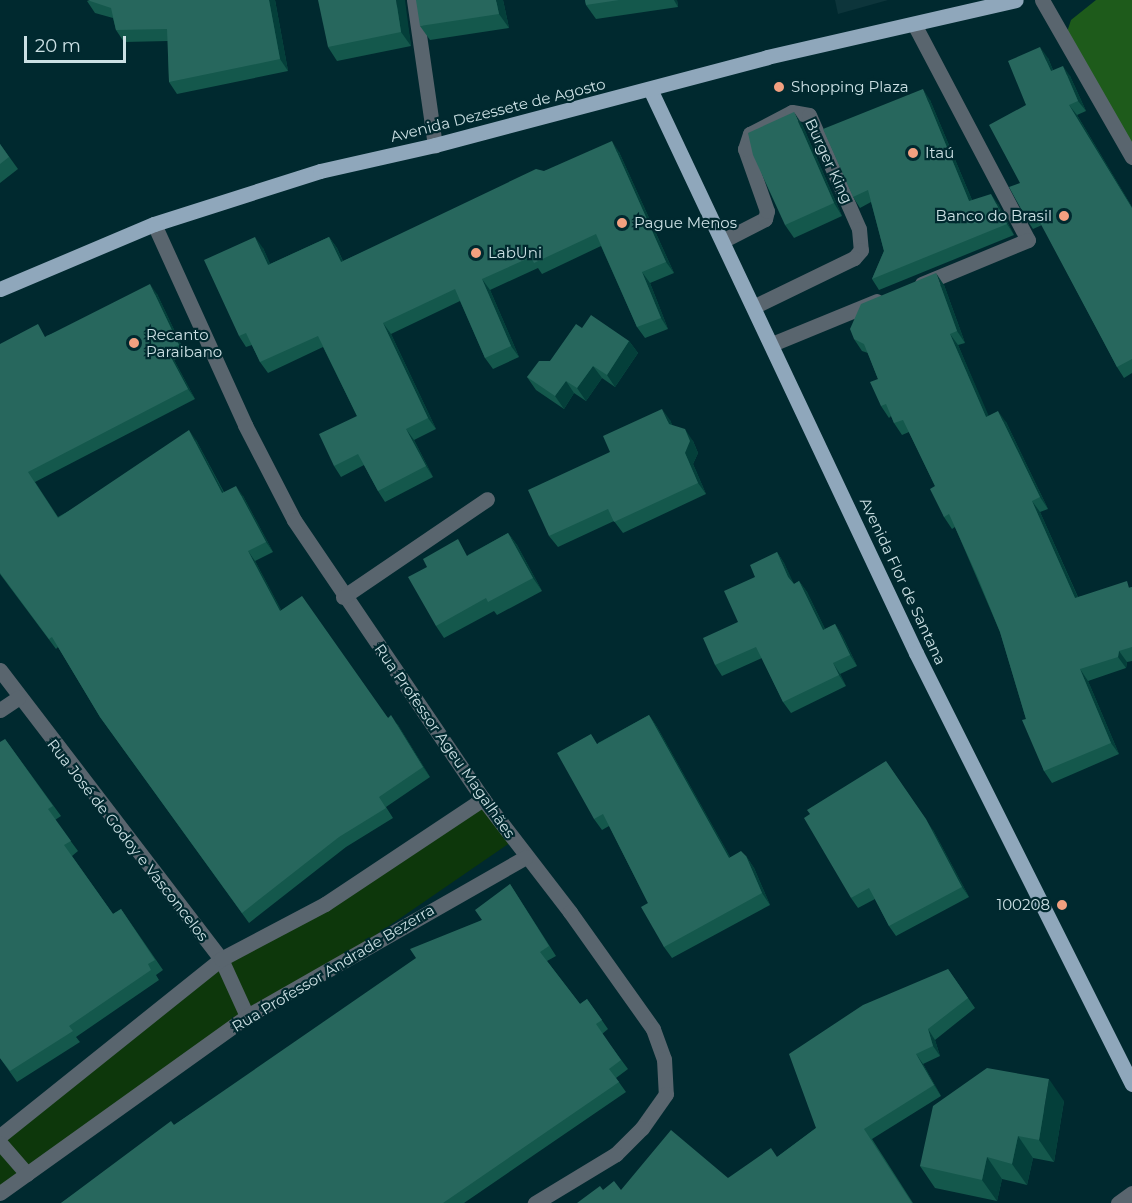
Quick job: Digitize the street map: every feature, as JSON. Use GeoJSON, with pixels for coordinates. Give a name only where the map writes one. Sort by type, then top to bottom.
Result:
{"type":"FeatureCollection","features":[{"type":"Feature","properties":{"kind":"main road","name":"Avenida Dezessete de Agosto"},"geometry":{"type":"LineString","coordinates":[[0,289],[154,224],[320,171],[435,145],[767,57],[1016,0]]}},
{"type":"Feature","properties":{"kind":"main road","name":"Avenida Flor de Santana"},"geometry":{"type":"LineString","coordinates":[[650,89],[724,240],[916,653],[1132,1084]]}},
{"type":"Feature","properties":{"kind":"street"},"geometry":{"type":"LineString","coordinates":[[414,0],[435,145]]}},
{"type":"Feature","properties":{"kind":"street"},"geometry":{"type":"LineString","coordinates":[[1042,0],[1132,157]]}},
{"type":"Feature","properties":{"kind":"street"},"geometry":{"type":"LineString","coordinates":[[772,345],[1028,240],[914,24]]}},
{"type":"Feature","properties":{"kind":"street","name":"Burger King"},"geometry":{"type":"LineString","coordinates":[[724,240],[757,227],[765,219],[767,211],[745,149],[750,134],[792,112],[810,115],[860,229],[861,250],[854,258],[755,306]]}},
{"type":"Feature","properties":{"kind":"street","name":"Rua Professor Ageu Magalhães"},"geometry":{"type":"LineString","coordinates":[[154,224],[244,425],[294,520],[343,597],[483,799],[570,912],[652,1029],[664,1059],[666,1094],[642,1128],[616,1154],[535,1203]]}},
{"type":"Feature","properties":{"kind":"street"},"geometry":{"type":"LineString","coordinates":[[343,597],[487,499]]}},
{"type":"Feature","properties":{"kind":"street","name":"Rua José de Godoy e Vasconcelos"},"geometry":{"type":"LineString","coordinates":[[0,670],[18,698],[221,959],[247,1016]]}},
{"type":"Feature","properties":{"kind":"street"},"geometry":{"type":"LineString","coordinates":[[0,710],[18,698]]}},
{"type":"Feature","properties":{"kind":"street"},"geometry":{"type":"LineString","coordinates":[[0,1136],[221,959],[325,904],[483,799]]}},
{"type":"Feature","properties":{"kind":"street","name":"Rua Professor Andrade Bezerra"},"geometry":{"type":"LineString","coordinates":[[0,1193],[247,1016],[526,857]]}},
{"type":"Feature","properties":{"kind":"street"},"geometry":{"type":"LineString","coordinates":[[0,1143],[27,1174]]}},
{"type":"Feature","properties":{"kind":"street"},"geometry":{"type":"LineString","coordinates":[[1118,1203],[1132,1193]]}},
{"type":"Feature","properties":{"kind":"shaded area"},"geometry":{"type":"Polygon","coordinates":[[[835,0],[888,0],[838,14],[835,0]]]}},
{"type":"Feature","properties":{"kind":"green space"},"geometry":{"type":"Polygon","coordinates":[[[1096,0],[1132,0],[1132,145],[1067,32],[1071,20],[1096,0]]]}},
{"type":"Feature","properties":{"kind":"green space"},"geometry":{"type":"Polygon","coordinates":[[[480,808],[520,836],[0,1193],[0,1136],[221,959],[480,808]]]}},
{"type":"Feature","properties":{"kind":"building"},"geometry":{"type":"Polygon","coordinates":[[[87,0],[269,0],[280,59],[169,82],[167,29],[116,30],[111,8],[87,0]]]}},
{"type":"Feature","properties":{"kind":"building"},"geometry":{"type":"Polygon","coordinates":[[[318,0],[396,0],[401,32],[328,47],[318,0]]]}},
{"type":"Feature","properties":{"kind":"building"},"geometry":{"type":"Polygon","coordinates":[[[416,0],[496,0],[499,14],[420,26],[416,0]]]}},
{"type":"Feature","properties":{"kind":"building"},"geometry":{"type":"Polygon","coordinates":[[[585,0],[619,0],[586,5],[585,0]]]}},
{"type":"Feature","properties":{"kind":"building"},"geometry":{"type":"Polygon","coordinates":[[[1040,47],[1051,71],[1063,66],[1078,101],[1069,105],[1132,208],[1132,359],[1117,367],[1036,215],[1026,218],[1009,187],[1020,183],[989,125],[1026,105],[1008,61],[1040,47]]]}},
{"type":"Feature","properties":{"kind":"building"},"geometry":{"type":"Polygon","coordinates":[[[923,89],[969,201],[991,194],[1007,224],[872,279],[884,251],[868,190],[853,197],[823,129],[923,89]]]}},
{"type":"Feature","properties":{"kind":"building"},"geometry":{"type":"Polygon","coordinates":[[[794,112],[834,203],[785,225],[753,155],[748,133],[794,112]]]}},
{"type":"Feature","properties":{"kind":"building"},"geometry":{"type":"Polygon","coordinates":[[[612,141],[666,262],[642,272],[661,318],[637,327],[596,234],[534,263],[531,257],[482,279],[511,346],[485,358],[455,289],[383,323],[428,418],[406,429],[426,466],[378,491],[358,454],[334,466],[319,434],[357,416],[318,336],[260,362],[246,333],[239,336],[204,260],[255,237],[268,265],[329,237],[341,262],[536,169],[544,171],[612,141]]]}},
{"type":"Feature","properties":{"kind":"building"},"geometry":{"type":"Polygon","coordinates":[[[0,144],[9,157],[0,164],[0,144]]]}},
{"type":"Feature","properties":{"kind":"building"},"geometry":{"type":"Polygon","coordinates":[[[936,273],[957,331],[950,334],[986,417],[998,411],[1040,497],[1032,501],[1075,598],[1127,581],[1129,588],[1132,587],[1132,647],[1119,651],[1118,657],[1080,669],[1111,743],[1044,771],[1022,720],[1026,719],[1000,632],[978,578],[949,514],[944,517],[930,489],[935,486],[903,420],[894,423],[886,404],[881,406],[870,382],[878,379],[864,344],[854,339],[850,329],[861,304],[936,273]]]}},
{"type":"Feature","properties":{"kind":"building"},"geometry":{"type":"Polygon","coordinates":[[[150,284],[179,345],[167,350],[188,389],[28,472],[58,518],[189,430],[222,493],[236,486],[266,542],[248,551],[280,611],[302,596],[388,718],[391,715],[423,767],[379,797],[386,808],[339,837],[242,913],[100,717],[52,637],[49,639],[0,573],[0,344],[38,324],[45,337],[150,284]]]}},
{"type":"Feature","properties":{"kind":"building"},"geometry":{"type":"Polygon","coordinates":[[[591,315],[629,341],[607,375],[593,366],[577,388],[566,381],[555,396],[527,377],[539,361],[550,361],[576,324],[582,328],[591,315]]]}},
{"type":"Feature","properties":{"kind":"building"},"geometry":{"type":"Polygon","coordinates":[[[662,409],[669,424],[685,429],[690,441],[685,453],[698,483],[614,522],[608,509],[549,536],[528,490],[610,452],[603,436],[662,409]]]}},
{"type":"Feature","properties":{"kind":"building"},"geometry":{"type":"Polygon","coordinates":[[[508,533],[533,578],[488,602],[486,598],[436,626],[408,577],[427,567],[423,559],[458,539],[467,556],[508,533]]]}},
{"type":"Feature","properties":{"kind":"building"},"geometry":{"type":"Polygon","coordinates":[[[777,552],[788,577],[794,584],[799,581],[823,630],[835,624],[850,655],[833,663],[839,675],[783,702],[756,647],[715,665],[703,638],[738,622],[724,591],[755,577],[750,565],[777,552]]]}},
{"type":"Feature","properties":{"kind":"building"},"geometry":{"type":"Polygon","coordinates":[[[649,715],[729,858],[741,851],[746,856],[762,893],[664,947],[641,907],[648,903],[603,814],[594,819],[557,753],[591,734],[597,744],[649,715]]]}},
{"type":"Feature","properties":{"kind":"building"},"geometry":{"type":"Polygon","coordinates":[[[5,739],[53,806],[48,809],[71,841],[64,845],[113,914],[121,909],[155,960],[148,964],[151,970],[69,1026],[73,1031],[10,1071],[0,1058],[0,742],[5,739]]]}},
{"type":"Feature","properties":{"kind":"building"},"geometry":{"type":"Polygon","coordinates":[[[886,761],[926,819],[962,887],[889,926],[869,888],[851,898],[804,818],[810,814],[807,810],[886,761]]]}},
{"type":"Feature","properties":{"kind":"building"},"geometry":{"type":"Polygon","coordinates":[[[510,884],[549,946],[540,952],[580,1004],[587,999],[602,1020],[596,1024],[621,1060],[609,1069],[619,1082],[443,1203],[61,1203],[171,1121],[174,1125],[416,958],[410,949],[482,920],[475,910],[510,884]]]}},
{"type":"Feature","properties":{"kind":"building"},"geometry":{"type":"Polygon","coordinates":[[[948,969],[968,998],[928,1029],[933,1046],[916,1054],[934,1085],[864,1129],[912,1203],[577,1203],[600,1186],[603,1190],[614,1181],[621,1190],[671,1130],[728,1178],[771,1148],[777,1157],[816,1128],[789,1054],[863,1005],[948,969]]]}},
{"type":"Feature","properties":{"kind":"building"},"geometry":{"type":"Polygon","coordinates":[[[987,1068],[1049,1079],[1039,1140],[1018,1136],[1012,1164],[987,1157],[982,1180],[920,1166],[933,1106],[987,1068]]]}},
{"type":"Feature","properties":{"kind":"place","name":"Shopping Plaza"},"geometry":{"type":"Point","coordinates":[779,87]}},
{"type":"Feature","properties":{"kind":"place","name":"Itaú"},"geometry":{"type":"Point","coordinates":[913,153]}},
{"type":"Feature","properties":{"kind":"place","name":"Banco do Brasil"},"geometry":{"type":"Point","coordinates":[1064,216]}},
{"type":"Feature","properties":{"kind":"place","name":"Pague Menos"},"geometry":{"type":"Point","coordinates":[622,223]}},
{"type":"Feature","properties":{"kind":"place","name":"LabUni"},"geometry":{"type":"Point","coordinates":[476,253]}},
{"type":"Feature","properties":{"kind":"place","name":"Recanto Paraibano"},"geometry":{"type":"Point","coordinates":[134,343]}},
{"type":"Feature","properties":{"kind":"place","name":"100208"},"geometry":{"type":"Point","coordinates":[1062,905]}}]}
